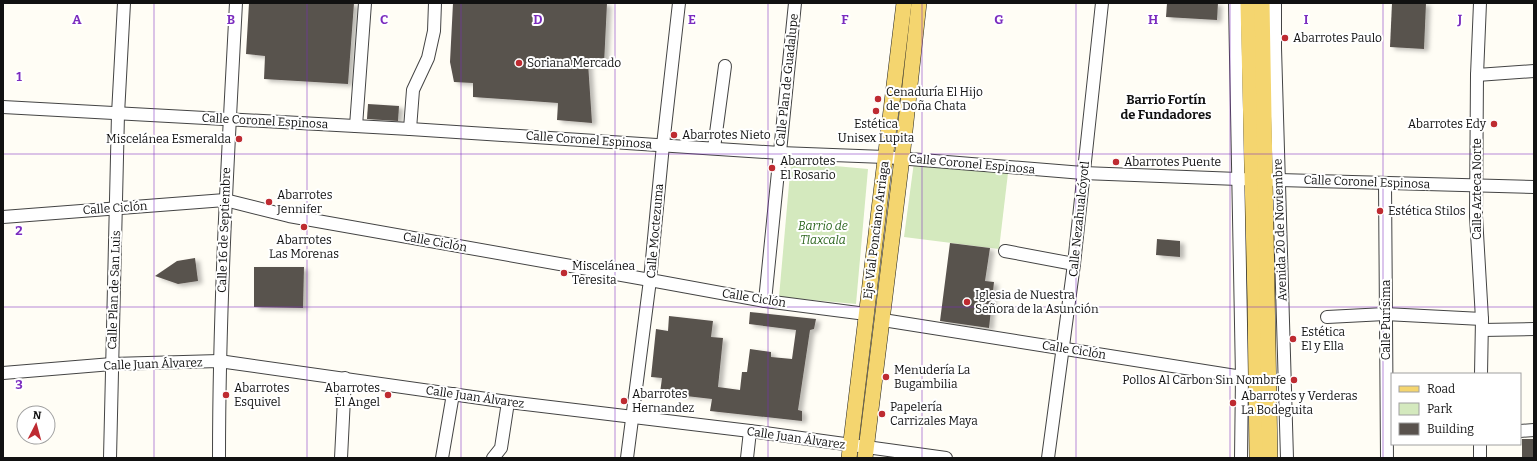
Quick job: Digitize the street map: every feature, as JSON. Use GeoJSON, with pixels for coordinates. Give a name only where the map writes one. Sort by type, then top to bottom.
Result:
{"type":"FeatureCollection","features":[{"type":"Feature","properties":{"kind":"main road","name":"Eje Vial Ponciano Arriaga"},"geometry":{"type":"LineString","coordinates":[[849,452],[904,3]]}},
{"type":"Feature","properties":{"kind":"main road","name":"Eje Vial Ponciano Arriaga"},"geometry":{"type":"LineString","coordinates":[[866,453],[902,158],[919,3]]}},
{"type":"Feature","properties":{"kind":"main road","name":"Avenida 20 de Noviembre"},"geometry":{"type":"LineString","coordinates":[[1248,3],[1258,179],[1270,458]]}},
{"type":"Feature","properties":{"kind":"main road","name":"Avenida 20 de Noviembre"},"geometry":{"type":"LineString","coordinates":[[1257,458],[1258,179],[1262,3]]}},
{"type":"Feature","properties":{"kind":"street","name":"Calle Plan de San Luis"},"geometry":{"type":"LineString","coordinates":[[110,458],[118,114],[124,3]]}},
{"type":"Feature","properties":{"kind":"street","name":"Calle 16 de Septiembre"},"geometry":{"type":"LineString","coordinates":[[219,458],[219,362],[225,200],[236,3]]}},
{"type":"Feature","properties":{"kind":"street"},"geometry":{"type":"LineString","coordinates":[[356,126],[365,3]]}},
{"type":"Feature","properties":{"kind":"street"},"geometry":{"type":"LineString","coordinates":[[410,128],[413,90],[428,58],[434,32],[436,3]]}},
{"type":"Feature","properties":{"kind":"street","name":"Calle Moctezuma"},"geometry":{"type":"LineString","coordinates":[[627,458],[650,280],[679,3]]}},
{"type":"Feature","properties":{"kind":"street","name":"Calle Plan de Guadalupe"},"geometry":{"type":"LineString","coordinates":[[765,301],[795,3]]}},
{"type":"Feature","properties":{"kind":"street","name":"Calle Nezahualcóyotl"},"geometry":{"type":"LineString","coordinates":[[1048,458],[1074,264],[1102,3]]}},
{"type":"Feature","properties":{"kind":"street","name":"Avenida 20 de Noviembre"},"geometry":{"type":"LineString","coordinates":[[1235,3],[1258,179],[1287,458]]}},
{"type":"Feature","properties":{"kind":"street","name":"Avenida 20 de Noviembre"},"geometry":{"type":"LineString","coordinates":[[1241,458],[1242,377],[1258,179],[1274,48],[1275,3]]}},
{"type":"Feature","properties":{"kind":"street","name":"Calle Azteca Norte"},"geometry":{"type":"LineString","coordinates":[[1480,3],[1477,75],[1476,216],[1482,324],[1481,373]]}},
{"type":"Feature","properties":{"kind":"street"},"geometry":{"type":"LineString","coordinates":[[714,148],[725,66]]}},
{"type":"Feature","properties":{"kind":"street"},"geometry":{"type":"LineString","coordinates":[[1477,75],[1534,72]]}},
{"type":"Feature","properties":{"kind":"street","name":"Calle Coronel Espinosa"},"geometry":{"type":"LineString","coordinates":[[3,107],[410,128],[780,153],[902,158],[1083,173],[1534,187]]}},
{"type":"Feature","properties":{"kind":"street","name":"Calle Purísima"},"geometry":{"type":"LineString","coordinates":[[1386,183],[1385,314],[1387,458]]}},
{"type":"Feature","properties":{"kind":"street","name":"Calle Ciclón"},"geometry":{"type":"LineString","coordinates":[[3,217],[225,200],[289,216],[765,301],[866,314]]}},
{"type":"Feature","properties":{"kind":"street"},"geometry":{"type":"LineString","coordinates":[[1005,251],[1074,264]]}},
{"type":"Feature","properties":{"kind":"street"},"geometry":{"type":"LineString","coordinates":[[1327,317],[1385,314],[1534,329]]}},
{"type":"Feature","properties":{"kind":"street","name":"Calle Ciclón"},"geometry":{"type":"LineString","coordinates":[[882,320],[1242,377]]}},
{"type":"Feature","properties":{"kind":"street","name":"Calle Juan Álvarez"},"geometry":{"type":"LineString","coordinates":[[3,373],[112,364],[219,362],[345,378],[508,402],[750,431],[849,452],[946,458]]}},
{"type":"Feature","properties":{"kind":"street"},"geometry":{"type":"LineString","coordinates":[[341,458],[345,378]]}},
{"type":"Feature","properties":{"kind":"street"},"geometry":{"type":"LineString","coordinates":[[442,458],[453,394]]}},
{"type":"Feature","properties":{"kind":"street"},"geometry":{"type":"LineString","coordinates":[[493,458],[501,448],[508,402]]}},
{"type":"Feature","properties":{"kind":"street"},"geometry":{"type":"LineString","coordinates":[[1521,431],[1534,430]]}},
{"type":"Feature","properties":{"kind":"street"},"geometry":{"type":"LineString","coordinates":[[747,458],[750,431]]}},
{"type":"Feature","properties":{"kind":"street"},"geometry":{"type":"LineString","coordinates":[[1480,445],[1480,458]]}},
{"type":"Feature","properties":{"kind":"green space","name":"Barrio de Tlaxcala"},"geometry":{"type":"Polygon","coordinates":[[[791,162],[868,169],[856,304],[779,297],[791,162]]]}},
{"type":"Feature","properties":{"kind":"green space"},"geometry":{"type":"Polygon","coordinates":[[[914,162],[1008,173],[999,249],[904,237],[914,162]]]}},
{"type":"Feature","properties":{"kind":"building"},"geometry":{"type":"Polygon","coordinates":[[[249,3],[354,3],[348,84],[264,79],[265,56],[246,54],[249,3]]]}},
{"type":"Feature","properties":{"kind":"building","name":"Soriana Mercado"},"geometry":{"type":"Polygon","coordinates":[[[453,3],[607,3],[604,64],[588,63],[592,123],[557,120],[558,103],[473,97],[473,83],[454,82],[450,62],[453,3]]]}},
{"type":"Feature","properties":{"kind":"building"},"geometry":{"type":"Polygon","coordinates":[[[1167,3],[1218,3],[1217,20],[1166,17],[1167,3]]]}},
{"type":"Feature","properties":{"kind":"building"},"geometry":{"type":"Polygon","coordinates":[[[1392,3],[1426,3],[1424,49],[1390,47],[1392,3]]]}},
{"type":"Feature","properties":{"kind":"building"},"geometry":{"type":"Polygon","coordinates":[[[368,104],[399,106],[398,121],[367,119],[368,104]]]}},
{"type":"Feature","properties":{"kind":"building"},"geometry":{"type":"Polygon","coordinates":[[[1157,239],[1180,241],[1180,257],[1156,255],[1157,239]]]}},
{"type":"Feature","properties":{"kind":"building","name":"Iglesia de Nuestra Señora de la Asunción"},"geometry":{"type":"Polygon","coordinates":[[[950,243],[990,248],[985,281],[994,282],[989,328],[940,321],[950,243]]]}},
{"type":"Feature","properties":{"kind":"building"},"geometry":{"type":"Polygon","coordinates":[[[195,258],[198,281],[178,284],[155,276],[177,261],[195,258]]]}},
{"type":"Feature","properties":{"kind":"building"},"geometry":{"type":"Polygon","coordinates":[[[254,267],[304,267],[303,308],[254,307],[254,267]]]}},
{"type":"Feature","properties":{"kind":"building"},"geometry":{"type":"Polygon","coordinates":[[[750,312],[816,319],[814,329],[810,330],[798,410],[802,411],[802,421],[710,411],[712,399],[660,393],[662,378],[651,377],[656,329],[668,331],[669,316],[713,321],[711,337],[723,338],[718,387],[740,390],[742,372],[747,372],[750,349],[771,352],[771,357],[792,359],[796,330],[749,324],[750,312]]]}},
{"type":"Feature","properties":{"kind":"building"},"geometry":{"type":"Polygon","coordinates":[[[1522,439],[1534,439],[1534,458],[1522,458],[1522,439]]]}},
{"type":"Feature","properties":{"kind":"place","name":"Abarrotes Paulo"},"geometry":{"type":"Point","coordinates":[1285,38]}},
{"type":"Feature","properties":{"kind":"place","name":"Soriana Mercado"},"geometry":{"type":"Point","coordinates":[519,63]}},
{"type":"Feature","properties":{"kind":"place","name":"Cenaduría El Hijo de Doña Chata"},"geometry":{"type":"Point","coordinates":[878,99]}},
{"type":"Feature","properties":{"kind":"place","name":"Estética Unisex Lupita"},"geometry":{"type":"Point","coordinates":[876,111]}},
{"type":"Feature","properties":{"kind":"place","name":"Abarrotes Edy"},"geometry":{"type":"Point","coordinates":[1494,124]}},
{"type":"Feature","properties":{"kind":"place","name":"Abarrotes Nieto"},"geometry":{"type":"Point","coordinates":[674,135]}},
{"type":"Feature","properties":{"kind":"place","name":"Miscelánea Esmeralda"},"geometry":{"type":"Point","coordinates":[239,139]}},
{"type":"Feature","properties":{"kind":"place","name":"Abarrotes Puente"},"geometry":{"type":"Point","coordinates":[1116,162]}},
{"type":"Feature","properties":{"kind":"place","name":"Abarrotes El Rosario"},"geometry":{"type":"Point","coordinates":[772,168]}},
{"type":"Feature","properties":{"kind":"place","name":"Abarrotes Jennifer"},"geometry":{"type":"Point","coordinates":[269,202]}},
{"type":"Feature","properties":{"kind":"place","name":"Estética Stilos"},"geometry":{"type":"Point","coordinates":[1380,211]}},
{"type":"Feature","properties":{"kind":"place","name":"Abarrotes Las Morenas"},"geometry":{"type":"Point","coordinates":[304,227]}},
{"type":"Feature","properties":{"kind":"place","name":"Miscelánea Teresita"},"geometry":{"type":"Point","coordinates":[564,273]}},
{"type":"Feature","properties":{"kind":"place","name":"Iglesia de Nuestra Señora de la Asunción"},"geometry":{"type":"Point","coordinates":[967,302]}},
{"type":"Feature","properties":{"kind":"place","name":"Estética El y Ella"},"geometry":{"type":"Point","coordinates":[1293,339]}},
{"type":"Feature","properties":{"kind":"place","name":"Menudería La Bugambilia"},"geometry":{"type":"Point","coordinates":[886,377]}},
{"type":"Feature","properties":{"kind":"place","name":"Pollos Al Carbon Sin Nombrfe"},"geometry":{"type":"Point","coordinates":[1294,380]}},
{"type":"Feature","properties":{"kind":"place","name":"Abarrotes Esquivel"},"geometry":{"type":"Point","coordinates":[226,395]}},
{"type":"Feature","properties":{"kind":"place","name":"Abarrotes El Angel"},"geometry":{"type":"Point","coordinates":[388,395]}},
{"type":"Feature","properties":{"kind":"place","name":"Abarrotes Hernandez"},"geometry":{"type":"Point","coordinates":[624,401]}},
{"type":"Feature","properties":{"kind":"place","name":"Abarrotes y Verderas La Bodeguita"},"geometry":{"type":"Point","coordinates":[1233,403]}},
{"type":"Feature","properties":{"kind":"place","name":"Papelería Carrizales Maya"},"geometry":{"type":"Point","coordinates":[882,414]}},
{"type":"Feature","properties":{"kind":"district","name":"Barrio Fortín de Fundadores"},"geometry":{"type":"Point","coordinates":[1166,106]}}]}
